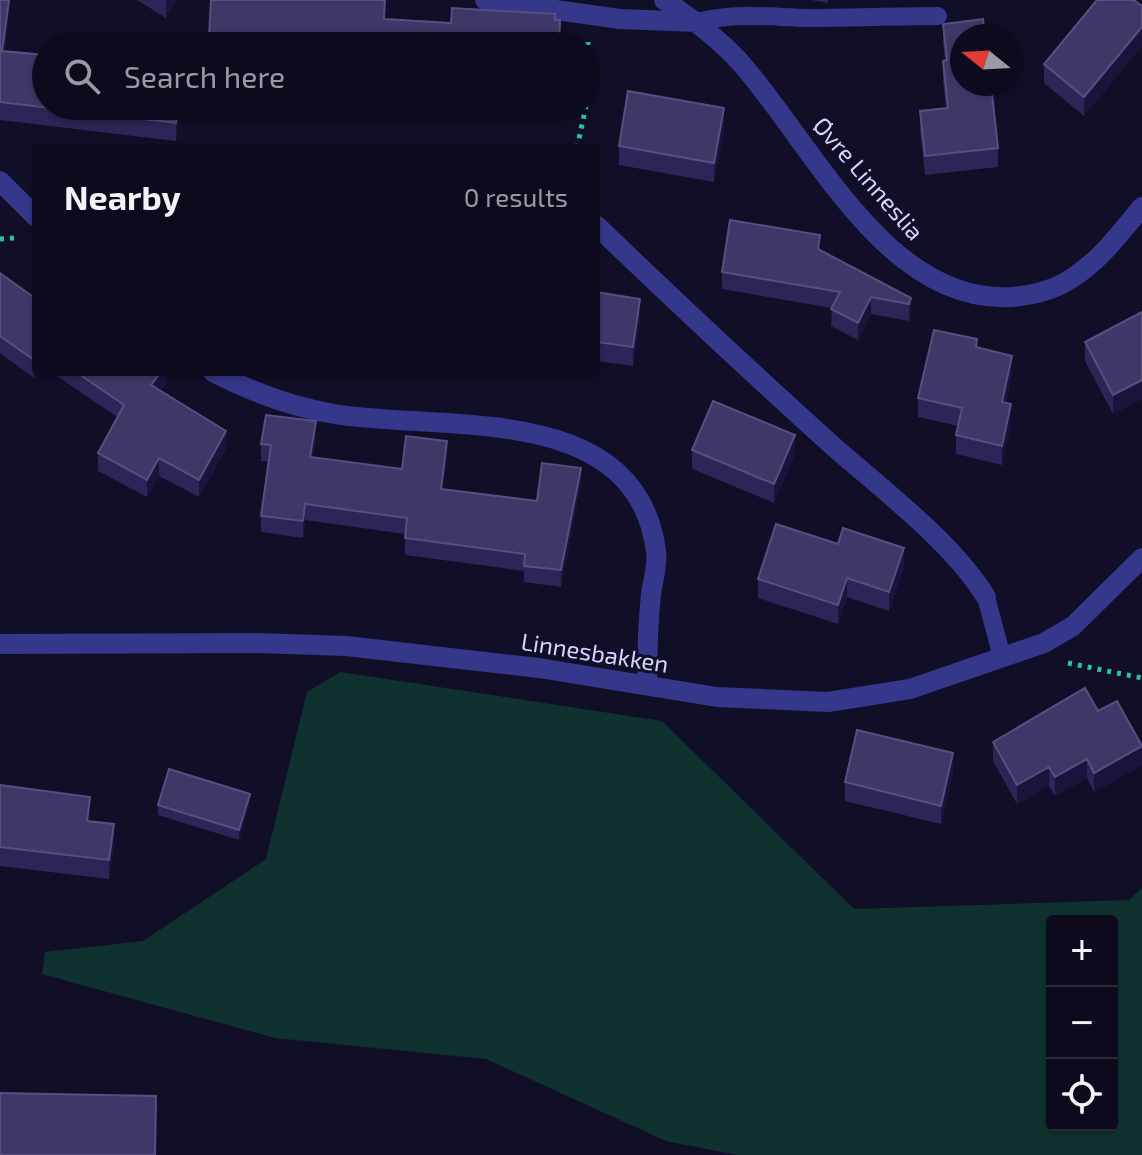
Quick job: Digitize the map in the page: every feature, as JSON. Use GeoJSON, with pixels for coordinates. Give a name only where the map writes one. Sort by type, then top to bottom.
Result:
{"type":"FeatureCollection","features":[{"type":"Feature","properties":{"kind":"street"},"geometry":{"type":"LineString","coordinates":[[485,0],[620,19],[698,22]]}},
{"type":"Feature","properties":{"kind":"street","name":"Øvre Linneslia"},"geometry":{"type":"LineString","coordinates":[[664,0],[698,22],[739,61],[834,183],[894,253],[942,285],[976,296],[1001,297],[1051,290],[1105,251],[1142,207]]}},
{"type":"Feature","properties":{"kind":"street"},"geometry":{"type":"LineString","coordinates":[[0,181],[32,213]]}},
{"type":"Feature","properties":{"kind":"street"},"geometry":{"type":"LineString","coordinates":[[600,229],[722,346],[912,516],[976,581],[986,597]]}},
{"type":"Feature","properties":{"kind":"street"},"geometry":{"type":"LineString","coordinates":[[222,376],[284,403],[334,414],[536,434],[594,453],[617,470],[638,496],[651,527],[657,555],[648,634],[647,685]]}},
{"type":"Feature","properties":{"kind":"street","name":"Linnesbakken"},"geometry":{"type":"LineString","coordinates":[[3,642],[346,646],[539,668],[717,697],[828,702],[910,689],[1044,643],[1073,626],[1142,558]]}},
{"type":"Feature","properties":{"kind":"lane"},"geometry":{"type":"LineString","coordinates":[[698,22],[741,14],[805,18],[938,16]]}},
{"type":"Feature","properties":{"kind":"lane"},"geometry":{"type":"LineString","coordinates":[[986,597],[1002,657]]}},
{"type":"Feature","properties":{"kind":"path"},"geometry":{"type":"LineString","coordinates":[[591,32],[592,14]]}},
{"type":"Feature","properties":{"kind":"path"},"geometry":{"type":"LineString","coordinates":[[578,144],[583,120]]}},
{"type":"Feature","properties":{"kind":"path"},"geometry":{"type":"LineString","coordinates":[[1044,643],[1051,655],[1072,664],[1142,678]]}},
{"type":"Feature","properties":{"kind":"green space"},"geometry":{"type":"Polygon","coordinates":[[[340,672],[662,721],[854,909],[1129,900],[1142,888],[1142,1155],[737,1155],[666,1141],[486,1059],[275,1038],[42,974],[45,952],[143,941],[266,859],[307,692],[340,672]]]}},
{"type":"Feature","properties":{"kind":"building"},"geometry":{"type":"Polygon","coordinates":[[[0,0],[9,0],[2,51],[32,54],[32,106],[0,102],[0,0]]]}},
{"type":"Feature","properties":{"kind":"building"},"geometry":{"type":"Polygon","coordinates":[[[211,0],[385,0],[384,19],[451,23],[452,8],[555,14],[555,20],[560,20],[560,32],[209,32],[211,0]]]}},
{"type":"Feature","properties":{"kind":"building"},"geometry":{"type":"Polygon","coordinates":[[[1097,0],[1134,0],[1142,6],[1142,27],[1084,97],[1044,64],[1097,0]]]}},
{"type":"Feature","properties":{"kind":"building"},"geometry":{"type":"Polygon","coordinates":[[[983,19],[984,24],[950,24],[950,96],[992,96],[998,148],[925,156],[920,111],[948,108],[943,24],[983,19]]]}},
{"type":"Feature","properties":{"kind":"building"},"geometry":{"type":"Polygon","coordinates":[[[628,91],[724,108],[714,163],[619,146],[628,91]]]}},
{"type":"Feature","properties":{"kind":"building"},"geometry":{"type":"Polygon","coordinates":[[[730,220],[820,235],[818,249],[911,298],[909,304],[871,297],[858,323],[831,309],[840,292],[722,272],[730,220]]]}},
{"type":"Feature","properties":{"kind":"building"},"geometry":{"type":"Polygon","coordinates":[[[0,273],[32,296],[32,359],[0,336],[0,273]]]}},
{"type":"Feature","properties":{"kind":"building"},"geometry":{"type":"Polygon","coordinates":[[[600,293],[640,299],[633,347],[600,343],[600,293]]]}},
{"type":"Feature","properties":{"kind":"building"},"geometry":{"type":"Polygon","coordinates":[[[1142,312],[1142,380],[1113,395],[1085,342],[1142,312]]]}},
{"type":"Feature","properties":{"kind":"building"},"geometry":{"type":"Polygon","coordinates":[[[934,330],[977,339],[976,347],[1012,356],[1002,402],[1011,404],[1002,446],[956,435],[962,408],[918,398],[934,330]]]}},
{"type":"Feature","properties":{"kind":"building"},"geometry":{"type":"Polygon","coordinates":[[[82,376],[158,376],[151,385],[226,431],[199,480],[159,458],[147,480],[98,453],[124,405],[82,376]]]}},
{"type":"Feature","properties":{"kind":"building"},"geometry":{"type":"Polygon","coordinates":[[[713,401],[795,435],[774,484],[692,450],[713,401]]]}},
{"type":"Feature","properties":{"kind":"building"},"geometry":{"type":"Polygon","coordinates":[[[266,415],[316,421],[310,457],[402,469],[406,436],[447,441],[441,489],[537,501],[542,463],[581,468],[561,570],[524,566],[525,554],[405,538],[407,518],[305,504],[303,521],[261,516],[271,445],[261,444],[266,415]]]}},
{"type":"Feature","properties":{"kind":"building"},"geometry":{"type":"Polygon","coordinates":[[[776,524],[838,544],[843,528],[904,548],[889,592],[847,578],[838,605],[758,579],[776,524]]]}},
{"type":"Feature","properties":{"kind":"building"},"geometry":{"type":"Polygon","coordinates":[[[1085,688],[1098,711],[1117,701],[1142,746],[1094,773],[1087,759],[1055,777],[1049,767],[1017,785],[993,742],[1085,688]]]}},
{"type":"Feature","properties":{"kind":"building"},"geometry":{"type":"Polygon","coordinates":[[[857,730],[953,753],[941,806],[845,782],[857,730]]]}},
{"type":"Feature","properties":{"kind":"building"},"geometry":{"type":"Polygon","coordinates":[[[169,769],[250,794],[239,830],[158,805],[169,769]]]}},
{"type":"Feature","properties":{"kind":"building"},"geometry":{"type":"Polygon","coordinates":[[[0,785],[90,797],[87,821],[114,824],[109,860],[0,847],[0,785]]]}},
{"type":"Feature","properties":{"kind":"building"},"geometry":{"type":"Polygon","coordinates":[[[0,1093],[156,1096],[155,1155],[0,1155],[0,1093]]]}}]}
